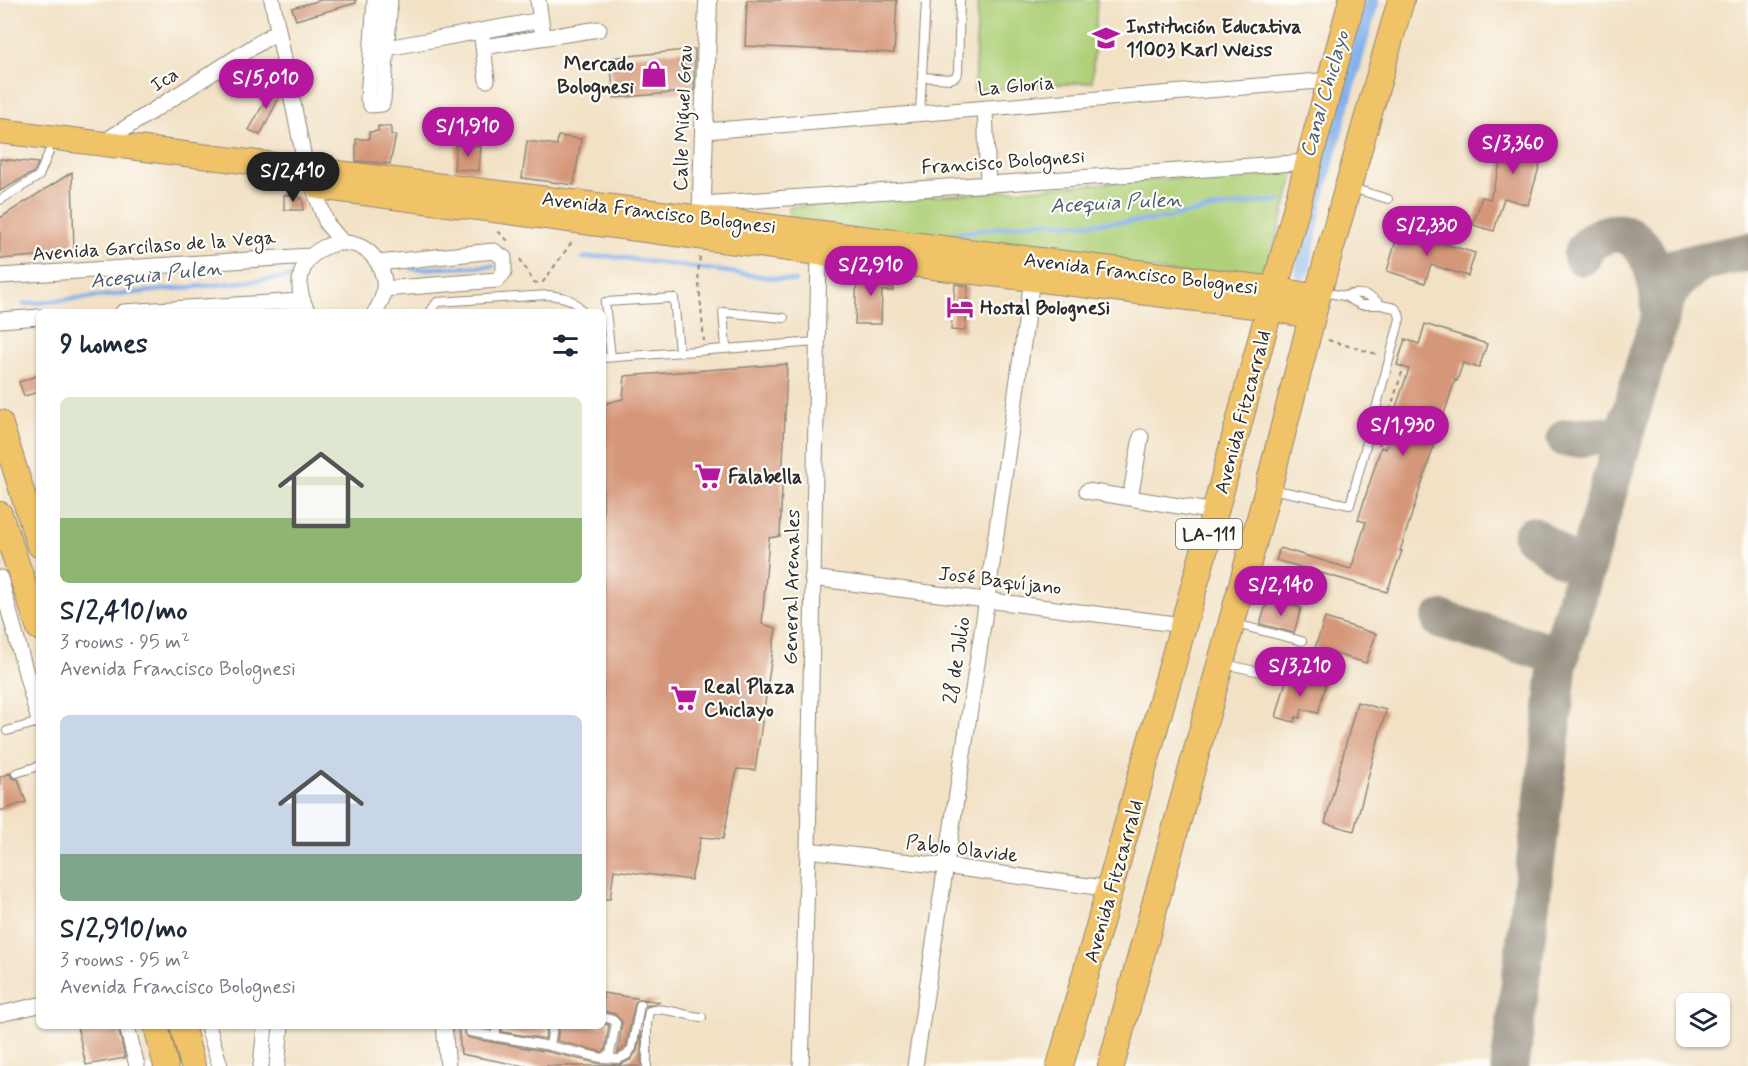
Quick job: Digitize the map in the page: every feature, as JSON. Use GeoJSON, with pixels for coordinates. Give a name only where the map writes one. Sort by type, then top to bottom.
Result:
{"type":"FeatureCollection","features":[{"type":"Feature","properties":{"kind":"highway","name":"Avenida Fitzcarrald"},"geometry":{"type":"LineString","coordinates":[[1060,1066],[1215,512],[1352,0]]}},
{"type":"Feature","properties":{"kind":"highway","name":"LA-111"},"geometry":{"type":"LineString","coordinates":[[1111,1066],[1268,489],[1316,302],[1401,0]]}},
{"type":"Feature","properties":{"kind":"main road","name":"Avenida Francisco Bolognesi"},"geometry":{"type":"LineString","coordinates":[[0,130],[102,143],[579,221],[701,228],[819,253],[1033,270]]}},
{"type":"Feature","properties":{"kind":"main road","name":"Avenida Francisco Bolognesi"},"geometry":{"type":"LineString","coordinates":[[0,146],[308,177],[1033,270],[1316,302]]}},
{"type":"Feature","properties":{"kind":"main road"},"geometry":{"type":"LineString","coordinates":[[0,422],[36,536]]}},
{"type":"Feature","properties":{"kind":"main road"},"geometry":{"type":"LineString","coordinates":[[0,514],[36,619]]}},
{"type":"Feature","properties":{"kind":"main road"},"geometry":{"type":"LineString","coordinates":[[157,1029],[166,1066]]}},
{"type":"Feature","properties":{"kind":"main road"},"geometry":{"type":"LineString","coordinates":[[183,1029],[193,1066]]}},
{"type":"Feature","properties":{"kind":"street"},"geometry":{"type":"LineString","coordinates":[[272,0],[324,246]]}},
{"type":"Feature","properties":{"kind":"street"},"geometry":{"type":"LineString","coordinates":[[375,0],[368,98],[371,105],[375,106],[382,104],[383,100],[390,0]]}},
{"type":"Feature","properties":{"kind":"street"},"geometry":{"type":"LineString","coordinates":[[538,0],[543,38]]}},
{"type":"Feature","properties":{"kind":"street","name":"Calle Miguel Grau"},"geometry":{"type":"LineString","coordinates":[[701,228],[708,0]]}},
{"type":"Feature","properties":{"kind":"street"},"geometry":{"type":"LineString","coordinates":[[387,48],[541,20]]}},
{"type":"Feature","properties":{"kind":"street"},"geometry":{"type":"LineString","coordinates":[[483,47],[600,29]]}},
{"type":"Feature","properties":{"kind":"street"},"geometry":{"type":"LineString","coordinates":[[480,30],[488,80]]}},
{"type":"Feature","properties":{"kind":"street","name":"Ica"},"geometry":{"type":"LineString","coordinates":[[102,143],[278,31]]}},
{"type":"Feature","properties":{"kind":"street","name":"La Gloria"},"geometry":{"type":"LineString","coordinates":[[705,131],[1330,80]]}},
{"type":"Feature","properties":{"kind":"street"},"geometry":{"type":"LineString","coordinates":[[985,108],[988,183]]}},
{"type":"Feature","properties":{"kind":"street","name":"Francisco Bolognesi"},"geometry":{"type":"LineString","coordinates":[[701,228],[988,183],[1308,162]]}},
{"type":"Feature","properties":{"kind":"street"},"geometry":{"type":"LineString","coordinates":[[308,177],[327,224],[343,243]]}},
{"type":"Feature","properties":{"kind":"street"},"geometry":{"type":"LineString","coordinates":[[214,309],[305,306],[299,289],[299,277],[303,266],[310,256],[324,246],[343,243],[369,252],[378,263],[384,276],[384,290],[377,309]]}},
{"type":"Feature","properties":{"kind":"street"},"geometry":{"type":"LineString","coordinates":[[378,263],[494,251],[504,258],[504,272],[497,280],[384,290]]}},
{"type":"Feature","properties":{"kind":"street","name":"General Arenales"},"geometry":{"type":"LineString","coordinates":[[801,1066],[808,850],[819,253]]}},
{"type":"Feature","properties":{"kind":"street","name":"Avenida Garcilaso de la Vega"},"geometry":{"type":"LineString","coordinates":[[0,276],[310,256]]}},
{"type":"Feature","properties":{"kind":"street","name":"28 de Julio"},"geometry":{"type":"LineString","coordinates":[[915,1066],[944,866],[987,599],[1033,270]]}},
{"type":"Feature","properties":{"kind":"street"},"geometry":{"type":"LineString","coordinates":[[0,320],[36,317]]}},
{"type":"Feature","properties":{"kind":"street"},"geometry":{"type":"LineString","coordinates":[[1130,498],[1141,437]]}},
{"type":"Feature","properties":{"kind":"street"},"geometry":{"type":"LineString","coordinates":[[1087,491],[1215,512]]}},
{"type":"Feature","properties":{"kind":"street"},"geometry":{"type":"LineString","coordinates":[[0,578],[36,710]]}},
{"type":"Feature","properties":{"kind":"street","name":"José Baquíjano"},"geometry":{"type":"LineString","coordinates":[[812,578],[1183,625]]}},
{"type":"Feature","properties":{"kind":"street","name":"Pablo Olavide"},"geometry":{"type":"LineString","coordinates":[[808,850],[1111,889]]}},
{"type":"Feature","properties":{"kind":"street"},"geometry":{"type":"LineString","coordinates":[[0,1014],[36,1006]]}},
{"type":"Feature","properties":{"kind":"street"},"geometry":{"type":"LineString","coordinates":[[128,1029],[137,1066]]}},
{"type":"Feature","properties":{"kind":"street"},"geometry":{"type":"LineString","coordinates":[[209,1029],[220,1066]]}},
{"type":"Feature","properties":{"kind":"street"},"geometry":{"type":"LineString","coordinates":[[261,1066],[265,1029]]}},
{"type":"Feature","properties":{"kind":"street"},"geometry":{"type":"LineString","coordinates":[[277,1066],[281,1029]]}},
{"type":"Feature","properties":{"kind":"street"},"geometry":{"type":"LineString","coordinates":[[444,1029],[448,1066]]}},
{"type":"Feature","properties":{"kind":"lane"},"geometry":{"type":"LineString","coordinates":[[920,114],[926,0]]}},
{"type":"Feature","properties":{"kind":"lane"},"geometry":{"type":"LineString","coordinates":[[922,77],[950,79],[958,73],[960,0]]}},
{"type":"Feature","properties":{"kind":"lane"},"geometry":{"type":"LineString","coordinates":[[0,200],[39,176],[49,152]]}},
{"type":"Feature","properties":{"kind":"lane"},"geometry":{"type":"LineString","coordinates":[[1348,186],[1388,199]]}},
{"type":"Feature","properties":{"kind":"lane"},"geometry":{"type":"LineString","coordinates":[[432,309],[437,303],[548,295],[566,297],[580,309]]}},
{"type":"Feature","properties":{"kind":"lane"},"geometry":{"type":"LineString","coordinates":[[1268,489],[1350,505],[1400,319],[1395,308],[1361,305],[1344,296],[1316,302]]}},
{"type":"Feature","properties":{"kind":"lane"},"geometry":{"type":"LineString","coordinates":[[605,309],[605,302],[674,298],[679,352]]}},
{"type":"Feature","properties":{"kind":"lane"},"geometry":{"type":"LineString","coordinates":[[726,348],[723,312],[784,318]]}},
{"type":"Feature","properties":{"kind":"lane"},"geometry":{"type":"LineString","coordinates":[[606,330],[607,358],[817,342]]}},
{"type":"Feature","properties":{"kind":"lane"},"geometry":{"type":"LineString","coordinates":[[1232,623],[1302,641]]}},
{"type":"Feature","properties":{"kind":"lane"},"geometry":{"type":"LineString","coordinates":[[1221,662],[1277,676]]}},
{"type":"Feature","properties":{"kind":"lane"},"geometry":{"type":"LineString","coordinates":[[7,732],[36,722]]}},
{"type":"Feature","properties":{"kind":"lane"},"geometry":{"type":"LineString","coordinates":[[16,773],[36,767]]}},
{"type":"Feature","properties":{"kind":"lane"},"geometry":{"type":"LineString","coordinates":[[470,1029],[471,1032],[602,1058],[619,1059],[627,1055],[632,1048],[640,1005]]}},
{"type":"Feature","properties":{"kind":"lane"},"geometry":{"type":"LineString","coordinates":[[647,1066],[649,1011],[657,1009],[686,1016],[702,1017]]}},
{"type":"Feature","properties":{"kind":"lane"},"geometry":{"type":"LineString","coordinates":[[602,1058],[610,1054],[616,1023],[606,1018]]}},
{"type":"Feature","properties":{"kind":"lane"},"geometry":{"type":"LineString","coordinates":[[496,1029],[496,1037]]}},
{"type":"Feature","properties":{"kind":"lane"},"geometry":{"type":"LineString","coordinates":[[550,1046],[553,1029]]}},
{"type":"Feature","properties":{"kind":"path"},"geometry":{"type":"LineString","coordinates":[[534,283],[543,282],[555,268],[577,236],[579,221]]}},
{"type":"Feature","properties":{"kind":"path"},"geometry":{"type":"LineString","coordinates":[[701,228],[698,273],[705,350]]}},
{"type":"Feature","properties":{"kind":"path"},"geometry":{"type":"LineString","coordinates":[[1402,372],[1404,367]]}},
{"type":"Feature","properties":{"kind":"green space"},"geometry":{"type":"Polygon","coordinates":[[[978,0],[1097,0],[1092,82],[974,91],[978,0]]]}},
{"type":"Feature","properties":{"kind":"green space"},"geometry":{"type":"Polygon","coordinates":[[[1296,169],[1263,284],[790,223],[789,207],[1296,169]]]}},
{"type":"Feature","properties":{"kind":"building"},"geometry":{"type":"Polygon","coordinates":[[[321,0],[356,0],[356,3],[296,20],[292,8],[321,0]]]}},
{"type":"Feature","properties":{"kind":"building"},"geometry":{"type":"Polygon","coordinates":[[[747,0],[897,0],[894,53],[745,46],[747,0]]]}},
{"type":"Feature","properties":{"kind":"building","name":"Mercado Bolognesi"},"geometry":{"type":"Polygon","coordinates":[[[695,49],[694,91],[614,98],[610,58],[695,49]]]}},
{"type":"Feature","properties":{"kind":"building"},"geometry":{"type":"Polygon","coordinates":[[[276,81],[281,94],[260,135],[249,130],[276,81]]]}},
{"type":"Feature","properties":{"kind":"building"},"geometry":{"type":"Polygon","coordinates":[[[378,126],[391,127],[391,135],[396,135],[390,164],[356,161],[356,139],[369,139],[369,132],[378,131],[378,126]]]}},
{"type":"Feature","properties":{"kind":"building"},"geometry":{"type":"Polygon","coordinates":[[[1512,126],[1548,137],[1528,205],[1504,198],[1494,231],[1473,225],[1482,197],[1490,199],[1512,126]]]}},
{"type":"Feature","properties":{"kind":"building"},"geometry":{"type":"Polygon","coordinates":[[[558,136],[581,139],[574,185],[522,178],[527,141],[557,145],[558,136]]]}},
{"type":"Feature","properties":{"kind":"building"},"geometry":{"type":"Polygon","coordinates":[[[456,145],[481,147],[479,171],[454,169],[456,145]]]}},
{"type":"Feature","properties":{"kind":"building"},"geometry":{"type":"Polygon","coordinates":[[[0,159],[38,163],[34,172],[0,191],[0,159]]]}},
{"type":"Feature","properties":{"kind":"building"},"geometry":{"type":"Polygon","coordinates":[[[72,172],[74,253],[0,259],[0,218],[72,172]]]}},
{"type":"Feature","properties":{"kind":"building"},"geometry":{"type":"Polygon","coordinates":[[[284,195],[296,195],[303,200],[303,210],[284,210],[284,195]]]}},
{"type":"Feature","properties":{"kind":"building"},"geometry":{"type":"Polygon","coordinates":[[[1399,230],[1475,253],[1468,276],[1431,265],[1425,283],[1387,271],[1399,230]]]}},
{"type":"Feature","properties":{"kind":"building"},"geometry":{"type":"Polygon","coordinates":[[[857,272],[893,276],[893,291],[882,291],[881,324],[855,324],[857,272]]]}},
{"type":"Feature","properties":{"kind":"building","name":"Hostal Bolognesi"},"geometry":{"type":"Polygon","coordinates":[[[955,284],[968,286],[965,331],[951,330],[955,284]]]}},
{"type":"Feature","properties":{"kind":"building"},"geometry":{"type":"Polygon","coordinates":[[[1425,324],[1487,344],[1479,368],[1463,363],[1457,381],[1455,380],[1387,592],[1276,560],[1280,548],[1351,569],[1366,522],[1358,520],[1381,447],[1386,449],[1400,408],[1396,407],[1409,369],[1397,365],[1405,339],[1419,344],[1425,324]]]}},
{"type":"Feature","properties":{"kind":"building","name":"Real Plaza Chiclayo"},"geometry":{"type":"Polygon","coordinates":[[[787,364],[780,536],[769,538],[762,624],[776,628],[755,770],[737,769],[723,839],[701,837],[691,880],[614,870],[610,899],[606,899],[606,403],[623,399],[625,376],[787,364]]]}},
{"type":"Feature","properties":{"kind":"building"},"geometry":{"type":"Polygon","coordinates":[[[36,376],[36,393],[24,396],[19,382],[36,376]]]}},
{"type":"Feature","properties":{"kind":"building"},"geometry":{"type":"Polygon","coordinates":[[[1267,602],[1280,606],[1282,602],[1301,608],[1294,633],[1260,624],[1267,602]]]}},
{"type":"Feature","properties":{"kind":"building"},"geometry":{"type":"Polygon","coordinates":[[[1325,618],[1376,634],[1366,663],[1315,648],[1325,618]]]}},
{"type":"Feature","properties":{"kind":"building"},"geometry":{"type":"Polygon","coordinates":[[[1288,674],[1326,684],[1318,713],[1302,709],[1300,718],[1296,717],[1294,722],[1276,717],[1288,674]]]}},
{"type":"Feature","properties":{"kind":"building"},"geometry":{"type":"Polygon","coordinates":[[[1357,702],[1386,710],[1354,831],[1325,823],[1357,702]]]}},
{"type":"Feature","properties":{"kind":"building"},"geometry":{"type":"Polygon","coordinates":[[[10,773],[12,778],[18,779],[26,802],[0,811],[0,777],[10,773]]]}},
{"type":"Feature","properties":{"kind":"building"},"geometry":{"type":"Polygon","coordinates":[[[606,993],[642,999],[635,1002],[626,1046],[618,1053],[622,1022],[615,1014],[606,1012],[606,993]]]}},
{"type":"Feature","properties":{"kind":"building"},"geometry":{"type":"Polygon","coordinates":[[[642,999],[660,1002],[646,1006],[642,999]]]}},
{"type":"Feature","properties":{"kind":"building"},"geometry":{"type":"Polygon","coordinates":[[[606,1024],[609,1025],[605,1050],[602,1052],[557,1041],[559,1029],[606,1029],[606,1024]]]}},
{"type":"Feature","properties":{"kind":"building"},"geometry":{"type":"Polygon","coordinates":[[[78,1029],[119,1029],[125,1058],[86,1065],[78,1029]]]}},
{"type":"Feature","properties":{"kind":"building"},"geometry":{"type":"Polygon","coordinates":[[[458,1029],[464,1029],[464,1034],[469,1038],[601,1064],[619,1065],[630,1060],[637,1051],[641,1032],[641,1066],[524,1066],[461,1054],[458,1029]]]}},
{"type":"Feature","properties":{"kind":"building"},"geometry":{"type":"Polygon","coordinates":[[[502,1029],[547,1029],[545,1039],[502,1032],[502,1029]]]}},
{"type":"Feature","properties":{"kind":"waterway","name":"Canal Chiclayo"},"geometry":{"type":"LineString","coordinates":[[1302,272],[1316,200],[1372,0]]}},
{"type":"Feature","properties":{"kind":"waterway","name":"Acequia Pulen"},"geometry":{"type":"LineString","coordinates":[[953,234],[1039,222],[1081,224],[1155,220],[1211,209],[1281,201]]}},
{"type":"Feature","properties":{"kind":"waterway","name":"Acequia Pulen"},"geometry":{"type":"LineString","coordinates":[[583,258],[608,256],[795,281]]}},
{"type":"Feature","properties":{"kind":"waterway","name":"Acequia Pulen"},"geometry":{"type":"LineString","coordinates":[[412,269],[493,266]]}},
{"type":"Feature","properties":{"kind":"waterway","name":"Acequia Pulen"},"geometry":{"type":"LineString","coordinates":[[837,281],[851,268]]}},
{"type":"Feature","properties":{"kind":"waterway","name":"Acequia Pulen"},"geometry":{"type":"LineString","coordinates":[[24,304],[292,277]]}},
{"type":"Feature","properties":{"kind":"taxiway"},"geometry":{"type":"LineString","coordinates":[[1582,256],[1591,243],[1605,235],[1620,233],[1632,238],[1642,247],[1655,275],[1660,318]]}},
{"type":"Feature","properties":{"kind":"taxiway"},"geometry":{"type":"LineString","coordinates":[[1672,268],[1748,252]]}},
{"type":"Feature","properties":{"kind":"taxiway"},"geometry":{"type":"LineString","coordinates":[[1510,1066],[1549,754],[1558,663],[1668,293],[1682,276],[1699,264]]}},
{"type":"Feature","properties":{"kind":"taxiway"},"geometry":{"type":"LineString","coordinates":[[1566,438],[1603,436],[1615,443],[1620,452]]}},
{"type":"Feature","properties":{"kind":"taxiway"},"geometry":{"type":"LineString","coordinates":[[1532,536],[1566,560],[1581,560],[1589,556]]}},
{"type":"Feature","properties":{"kind":"taxiway"},"geometry":{"type":"LineString","coordinates":[[1441,620],[1560,656]]}},
{"type":"Feature","properties":{"kind":"place","name":"Institución Educativa 11003 Karl Weiss"},"geometry":{"type":"Point","coordinates":[1106,38]}},
{"type":"Feature","properties":{"kind":"place","name":"Mercado Bolognesi"},"geometry":{"type":"Point","coordinates":[654,74]}},
{"type":"Feature","properties":{"kind":"place","name":"Hostal Bolognesi"},"geometry":{"type":"Point","coordinates":[960,307]}},
{"type":"Feature","properties":{"kind":"place","name":"Falabella"},"geometry":{"type":"Point","coordinates":[708,476]}},
{"type":"Feature","properties":{"kind":"place","name":"Real Plaza Chiclayo"},"geometry":{"type":"Point","coordinates":[684,698]}}]}
